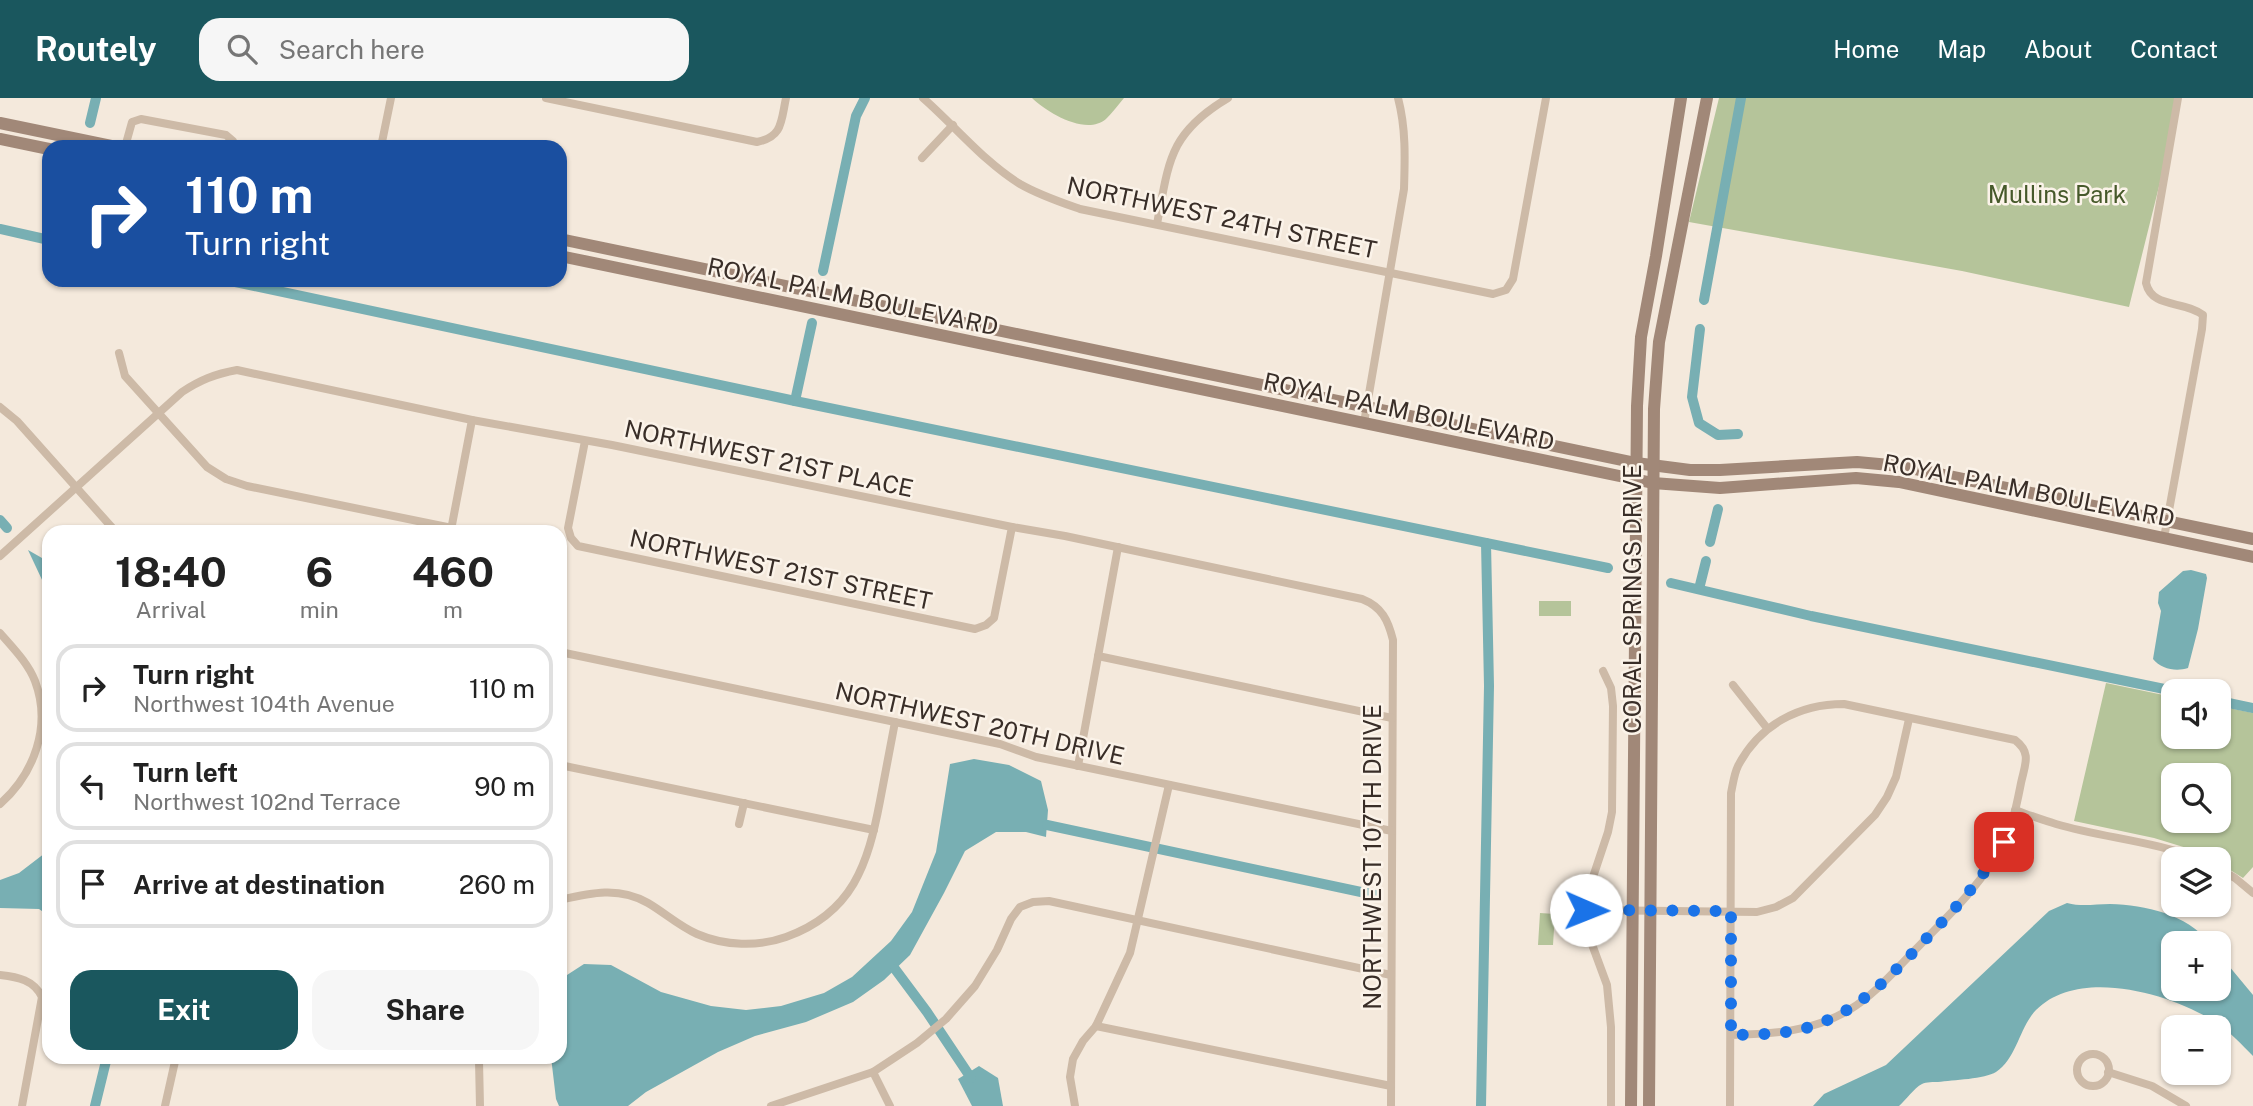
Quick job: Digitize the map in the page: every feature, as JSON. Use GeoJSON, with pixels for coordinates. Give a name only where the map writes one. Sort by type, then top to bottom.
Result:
{"type":"FeatureCollection","features":[{"type":"Feature","properties":{"kind":"main road","name":"CORAL SPRINGS DRIVE"},"geometry":{"type":"LineString","coordinates":[[1631,1106],[1637,406],[1641,337],[1681,98]]}},
{"type":"Feature","properties":{"kind":"main road","name":"CORAL SPRINGS DRIVE"},"geometry":{"type":"LineString","coordinates":[[1649,1106],[1654,409],[1659,342],[1707,98]]}},
{"type":"Feature","properties":{"kind":"main road"},"geometry":{"type":"LineString","coordinates":[[0,123],[82,140]]}},
{"type":"Feature","properties":{"kind":"main road"},"geometry":{"type":"LineString","coordinates":[[0,139],[42,148]]}},
{"type":"Feature","properties":{"kind":"main road","name":"ROYAL PALM BOULEVARD"},"geometry":{"type":"LineString","coordinates":[[567,240],[1636,463],[1720,470],[1857,462],[1901,466],[2253,539]]}},
{"type":"Feature","properties":{"kind":"main road","name":"ROYAL PALM BOULEVARD"},"geometry":{"type":"LineString","coordinates":[[567,257],[1636,480],[1720,488],[1856,478],[1899,482],[2253,557]]}},
{"type":"Feature","properties":{"kind":"street"},"geometry":{"type":"LineString","coordinates":[[382,140],[391,98]]}},
{"type":"Feature","properties":{"kind":"street"},"geometry":{"type":"LineString","coordinates":[[546,98],[757,142],[770,140],[779,130],[786,98]]}},
{"type":"Feature","properties":{"kind":"street","name":"NORTHWEST 24TH STREET"},"geometry":{"type":"LineString","coordinates":[[923,98],[996,166],[1020,184],[1048,198],[1080,209],[1493,294],[1506,290],[1513,279],[1546,98]]}},
{"type":"Feature","properties":{"kind":"street"},"geometry":{"type":"LineString","coordinates":[[1157,224],[1168,167],[1176,146],[1186,130],[1205,112],[1228,98]]}},
{"type":"Feature","properties":{"kind":"street"},"geometry":{"type":"LineString","coordinates":[[1364,423],[1405,189],[1405,150],[1398,98]]}},
{"type":"Feature","properties":{"kind":"street"},"geometry":{"type":"LineString","coordinates":[[2164,538],[2203,315],[2194,308],[2156,299],[2148,292],[2146,284],[2178,98]]}},
{"type":"Feature","properties":{"kind":"street"},"geometry":{"type":"LineString","coordinates":[[126,140],[132,122],[141,119],[226,135],[232,140]]}},
{"type":"Feature","properties":{"kind":"street"},"geometry":{"type":"LineString","coordinates":[[922,158],[953,125]]}},
{"type":"Feature","properties":{"kind":"street"},"geometry":{"type":"LineString","coordinates":[[119,353],[125,376],[158,415],[207,467],[226,478],[247,486],[428,525]]}},
{"type":"Feature","properties":{"kind":"street","name":"NORTHWEST 21ST PLACE"},"geometry":{"type":"LineString","coordinates":[[0,556],[182,392],[199,380],[237,370],[472,420],[612,445],[1363,598],[1381,611]]}},
{"type":"Feature","properties":{"kind":"street"},"geometry":{"type":"LineString","coordinates":[[0,407],[111,525]]}},
{"type":"Feature","properties":{"kind":"street"},"geometry":{"type":"LineString","coordinates":[[452,525],[472,420]]}},
{"type":"Feature","properties":{"kind":"street","name":"NORTHWEST 21ST STREET"},"geometry":{"type":"LineString","coordinates":[[585,441],[568,528],[571,538],[578,546],[975,629],[994,618],[1012,527]]}},
{"type":"Feature","properties":{"kind":"street"},"geometry":{"type":"LineString","coordinates":[[1078,766],[1118,547]]}},
{"type":"Feature","properties":{"kind":"street","name":"NORTHWEST 107TH DRIVE"},"geometry":{"type":"LineString","coordinates":[[1381,611],[1389,622],[1393,640],[1391,1106]]}},
{"type":"Feature","properties":{"kind":"street"},"geometry":{"type":"LineString","coordinates":[[0,633],[20,656],[35,681],[41,708],[41,734],[33,758],[23,780],[0,804]]}},
{"type":"Feature","properties":{"kind":"street","name":"NORTHWEST 20TH DRIVE"},"geometry":{"type":"LineString","coordinates":[[567,653],[1000,744],[1036,757],[1392,831]]}},
{"type":"Feature","properties":{"kind":"street"},"geometry":{"type":"LineString","coordinates":[[1098,656],[1392,718]]}},
{"type":"Feature","properties":{"kind":"street"},"geometry":{"type":"LineString","coordinates":[[1603,671],[1611,688],[1613,706],[1612,812],[1586,898],[1586,910],[1590,939],[1607,985],[1611,1027],[1611,1106]]}},
{"type":"Feature","properties":{"kind":"street"},"geometry":{"type":"LineString","coordinates":[[1733,685],[1767,728]]}},
{"type":"Feature","properties":{"kind":"street"},"geometry":{"type":"LineString","coordinates":[[1730,1106],[1731,793],[1737,768],[1748,751],[1767,728],[1793,713],[1829,704],[2015,740],[2024,747],[2026,758],[2015,810],[2004,842],[1989,868],[1965,899],[1879,987],[1849,1010],[1814,1026],[1779,1034],[1731,1035]]}},
{"type":"Feature","properties":{"kind":"street"},"geometry":{"type":"LineString","coordinates":[[1586,910],[1757,912],[1776,907],[1793,898],[1875,815],[1887,797],[1896,777],[1909,719]]}},
{"type":"Feature","properties":{"kind":"street"},"geometry":{"type":"LineString","coordinates":[[567,898],[601,891],[618,892],[648,903],[678,925],[700,936],[723,942],[749,944],[776,941],[804,931],[842,902],[857,880],[874,831],[895,722]]}},
{"type":"Feature","properties":{"kind":"street"},"geometry":{"type":"LineString","coordinates":[[567,766],[874,831]]}},
{"type":"Feature","properties":{"kind":"street"},"geometry":{"type":"LineString","coordinates":[[1075,1106],[1070,1077],[1073,1059],[1096,1026],[1130,953],[1169,785]]}},
{"type":"Feature","properties":{"kind":"street"},"geometry":{"type":"LineString","coordinates":[[739,824],[744,803]]}},
{"type":"Feature","properties":{"kind":"street"},"geometry":{"type":"LineString","coordinates":[[2015,810],[2058,825],[2161,847]]}},
{"type":"Feature","properties":{"kind":"street"},"geometry":{"type":"LineString","coordinates":[[2231,876],[2253,893]]}},
{"type":"Feature","properties":{"kind":"street"},"geometry":{"type":"LineString","coordinates":[[771,1106],[873,1072],[917,1043],[946,1018],[975,986],[997,950],[1010,919],[1020,907],[1033,902],[1049,901],[1391,975]]}},
{"type":"Feature","properties":{"kind":"street"},"geometry":{"type":"LineString","coordinates":[[0,975],[25,980],[37,987],[42,997],[22,1106]]}},
{"type":"Feature","properties":{"kind":"street"},"geometry":{"type":"LineString","coordinates":[[1096,1026],[1391,1086]]}},
{"type":"Feature","properties":{"kind":"street"},"geometry":{"type":"LineString","coordinates":[[165,1106],[174,1064]]}},
{"type":"Feature","properties":{"kind":"street"},"geometry":{"type":"LineString","coordinates":[[480,1064],[480,1106]]}},
{"type":"Feature","properties":{"kind":"street"},"geometry":{"type":"LineString","coordinates":[[873,1072],[890,1106]]}},
{"type":"Feature","properties":{"kind":"street"},"geometry":{"type":"LineString","coordinates":[[2108,1072],[2152,1086],[2186,1106]]}},
{"type":"Feature","properties":{"kind":"green space"},"geometry":{"type":"Polygon","coordinates":[[[1032,98],[1124,98],[1106,119],[1098,124],[1088,125],[1057,116],[1032,98]]]}},
{"type":"Feature","properties":{"kind":"green space","name":"Mullins Park"},"geometry":{"type":"Polygon","coordinates":[[[1719,98],[2181,98],[2129,307],[1962,271],[1689,222],[1719,98]]]}},
{"type":"Feature","properties":{"kind":"green space"},"geometry":{"type":"Polygon","coordinates":[[[1539,601],[1571,601],[1571,616],[1539,616],[1539,601]]]}},
{"type":"Feature","properties":{"kind":"green space"},"geometry":{"type":"Polygon","coordinates":[[[2106,683],[2161,694],[2161,749],[2231,749],[2231,708],[2253,713],[2253,867],[2243,878],[2231,870],[2231,847],[2183,847],[2074,821],[2106,683]]]}},
{"type":"Feature","properties":{"kind":"green space"},"geometry":{"type":"Polygon","coordinates":[[[1540,913],[1555,914],[1553,945],[1538,945],[1540,913]]]}},
{"type":"Feature","properties":{"kind":"water"},"geometry":{"type":"Polygon","coordinates":[[[28,550],[42,558],[42,580],[28,550]]]}},
{"type":"Feature","properties":{"kind":"water"},"geometry":{"type":"Polygon","coordinates":[[[2183,571],[2206,574],[2207,578],[2198,629],[2188,668],[2169,669],[2153,659],[2161,611],[2158,603],[2159,592],[2183,571]]]}},
{"type":"Feature","properties":{"kind":"water"},"geometry":{"type":"Polygon","coordinates":[[[974,759],[1009,765],[1041,781],[1048,810],[1046,837],[1026,832],[996,832],[965,851],[910,955],[884,980],[853,1002],[806,1022],[755,1036],[718,1052],[646,1092],[628,1106],[559,1106],[552,1064],[567,1064],[567,975],[584,964],[611,965],[661,992],[711,1006],[746,1010],[781,1006],[824,993],[852,977],[891,941],[912,912],[936,852],[950,764],[974,759]]]}},
{"type":"Feature","properties":{"kind":"water"},"geometry":{"type":"Polygon","coordinates":[[[42,855],[42,911],[0,908],[0,880],[19,873],[42,855]]]}},
{"type":"Feature","properties":{"kind":"water"},"geometry":{"type":"Polygon","coordinates":[[[2067,903],[2124,905],[2161,912],[2161,917],[2177,918],[2197,931],[2161,931],[2161,998],[2126,989],[2076,989],[2054,997],[2036,1010],[2009,1059],[1996,1072],[1968,1079],[1924,1083],[1899,1106],[1813,1106],[1824,1094],[1886,1065],[2049,911],[2067,903]]]}},
{"type":"Feature","properties":{"kind":"water"},"geometry":{"type":"Polygon","coordinates":[[[2231,968],[2253,995],[2253,1056],[2231,1034],[2231,1015],[2203,1015],[2170,1001],[2231,1001],[2231,968]]]}},
{"type":"Feature","properties":{"kind":"water"},"geometry":{"type":"Polygon","coordinates":[[[979,1066],[998,1078],[1003,1106],[972,1106],[958,1079],[979,1066]]]}},
{"type":"Feature","properties":{"kind":"waterway"},"geometry":{"type":"LineString","coordinates":[[90,123],[96,98]]}},
{"type":"Feature","properties":{"kind":"waterway"},"geometry":{"type":"LineString","coordinates":[[823,271],[856,116],[865,98]]}},
{"type":"Feature","properties":{"kind":"waterway"},"geometry":{"type":"LineString","coordinates":[[1704,300],[1741,98]]}},
{"type":"Feature","properties":{"kind":"waterway"},"geometry":{"type":"LineString","coordinates":[[0,229],[42,238]]}},
{"type":"Feature","properties":{"kind":"waterway"},"geometry":{"type":"LineString","coordinates":[[259,287],[795,401],[1608,568]]}},
{"type":"Feature","properties":{"kind":"waterway"},"geometry":{"type":"LineString","coordinates":[[795,401],[812,323]]}},
{"type":"Feature","properties":{"kind":"waterway"},"geometry":{"type":"LineString","coordinates":[[1700,329],[1692,397],[1699,423],[1718,435],[1738,434]]}},
{"type":"Feature","properties":{"kind":"waterway"},"geometry":{"type":"LineString","coordinates":[[1710,542],[1718,509]]}},
{"type":"Feature","properties":{"kind":"waterway"},"geometry":{"type":"LineString","coordinates":[[0,520],[7,528]]}},
{"type":"Feature","properties":{"kind":"waterway"},"geometry":{"type":"LineString","coordinates":[[1481,1106],[1489,686],[1486,543]]}},
{"type":"Feature","properties":{"kind":"waterway"},"geometry":{"type":"LineString","coordinates":[[1699,589],[1706,561]]}},
{"type":"Feature","properties":{"kind":"waterway"},"geometry":{"type":"LineString","coordinates":[[1671,583],[1811,616],[2161,688]]}},
{"type":"Feature","properties":{"kind":"waterway"},"geometry":{"type":"LineString","coordinates":[[2231,703],[2253,708]]}},
{"type":"Feature","properties":{"kind":"waterway"},"geometry":{"type":"LineString","coordinates":[[1047,825],[1375,895]]}},
{"type":"Feature","properties":{"kind":"waterway"},"geometry":{"type":"LineString","coordinates":[[895,969],[971,1078]]}},
{"type":"Feature","properties":{"kind":"waterway"},"geometry":{"type":"LineString","coordinates":[[95,1106],[105,1064]]}},
{"type":"Feature","properties":{"kind":"route"},"geometry":{"type":"LineString","coordinates":[[1586,910],[1731,911],[1731,1035],[1779,1034],[1814,1026],[1849,1010],[1879,987],[1965,899],[1989,868],[2004,842]]}}]}
